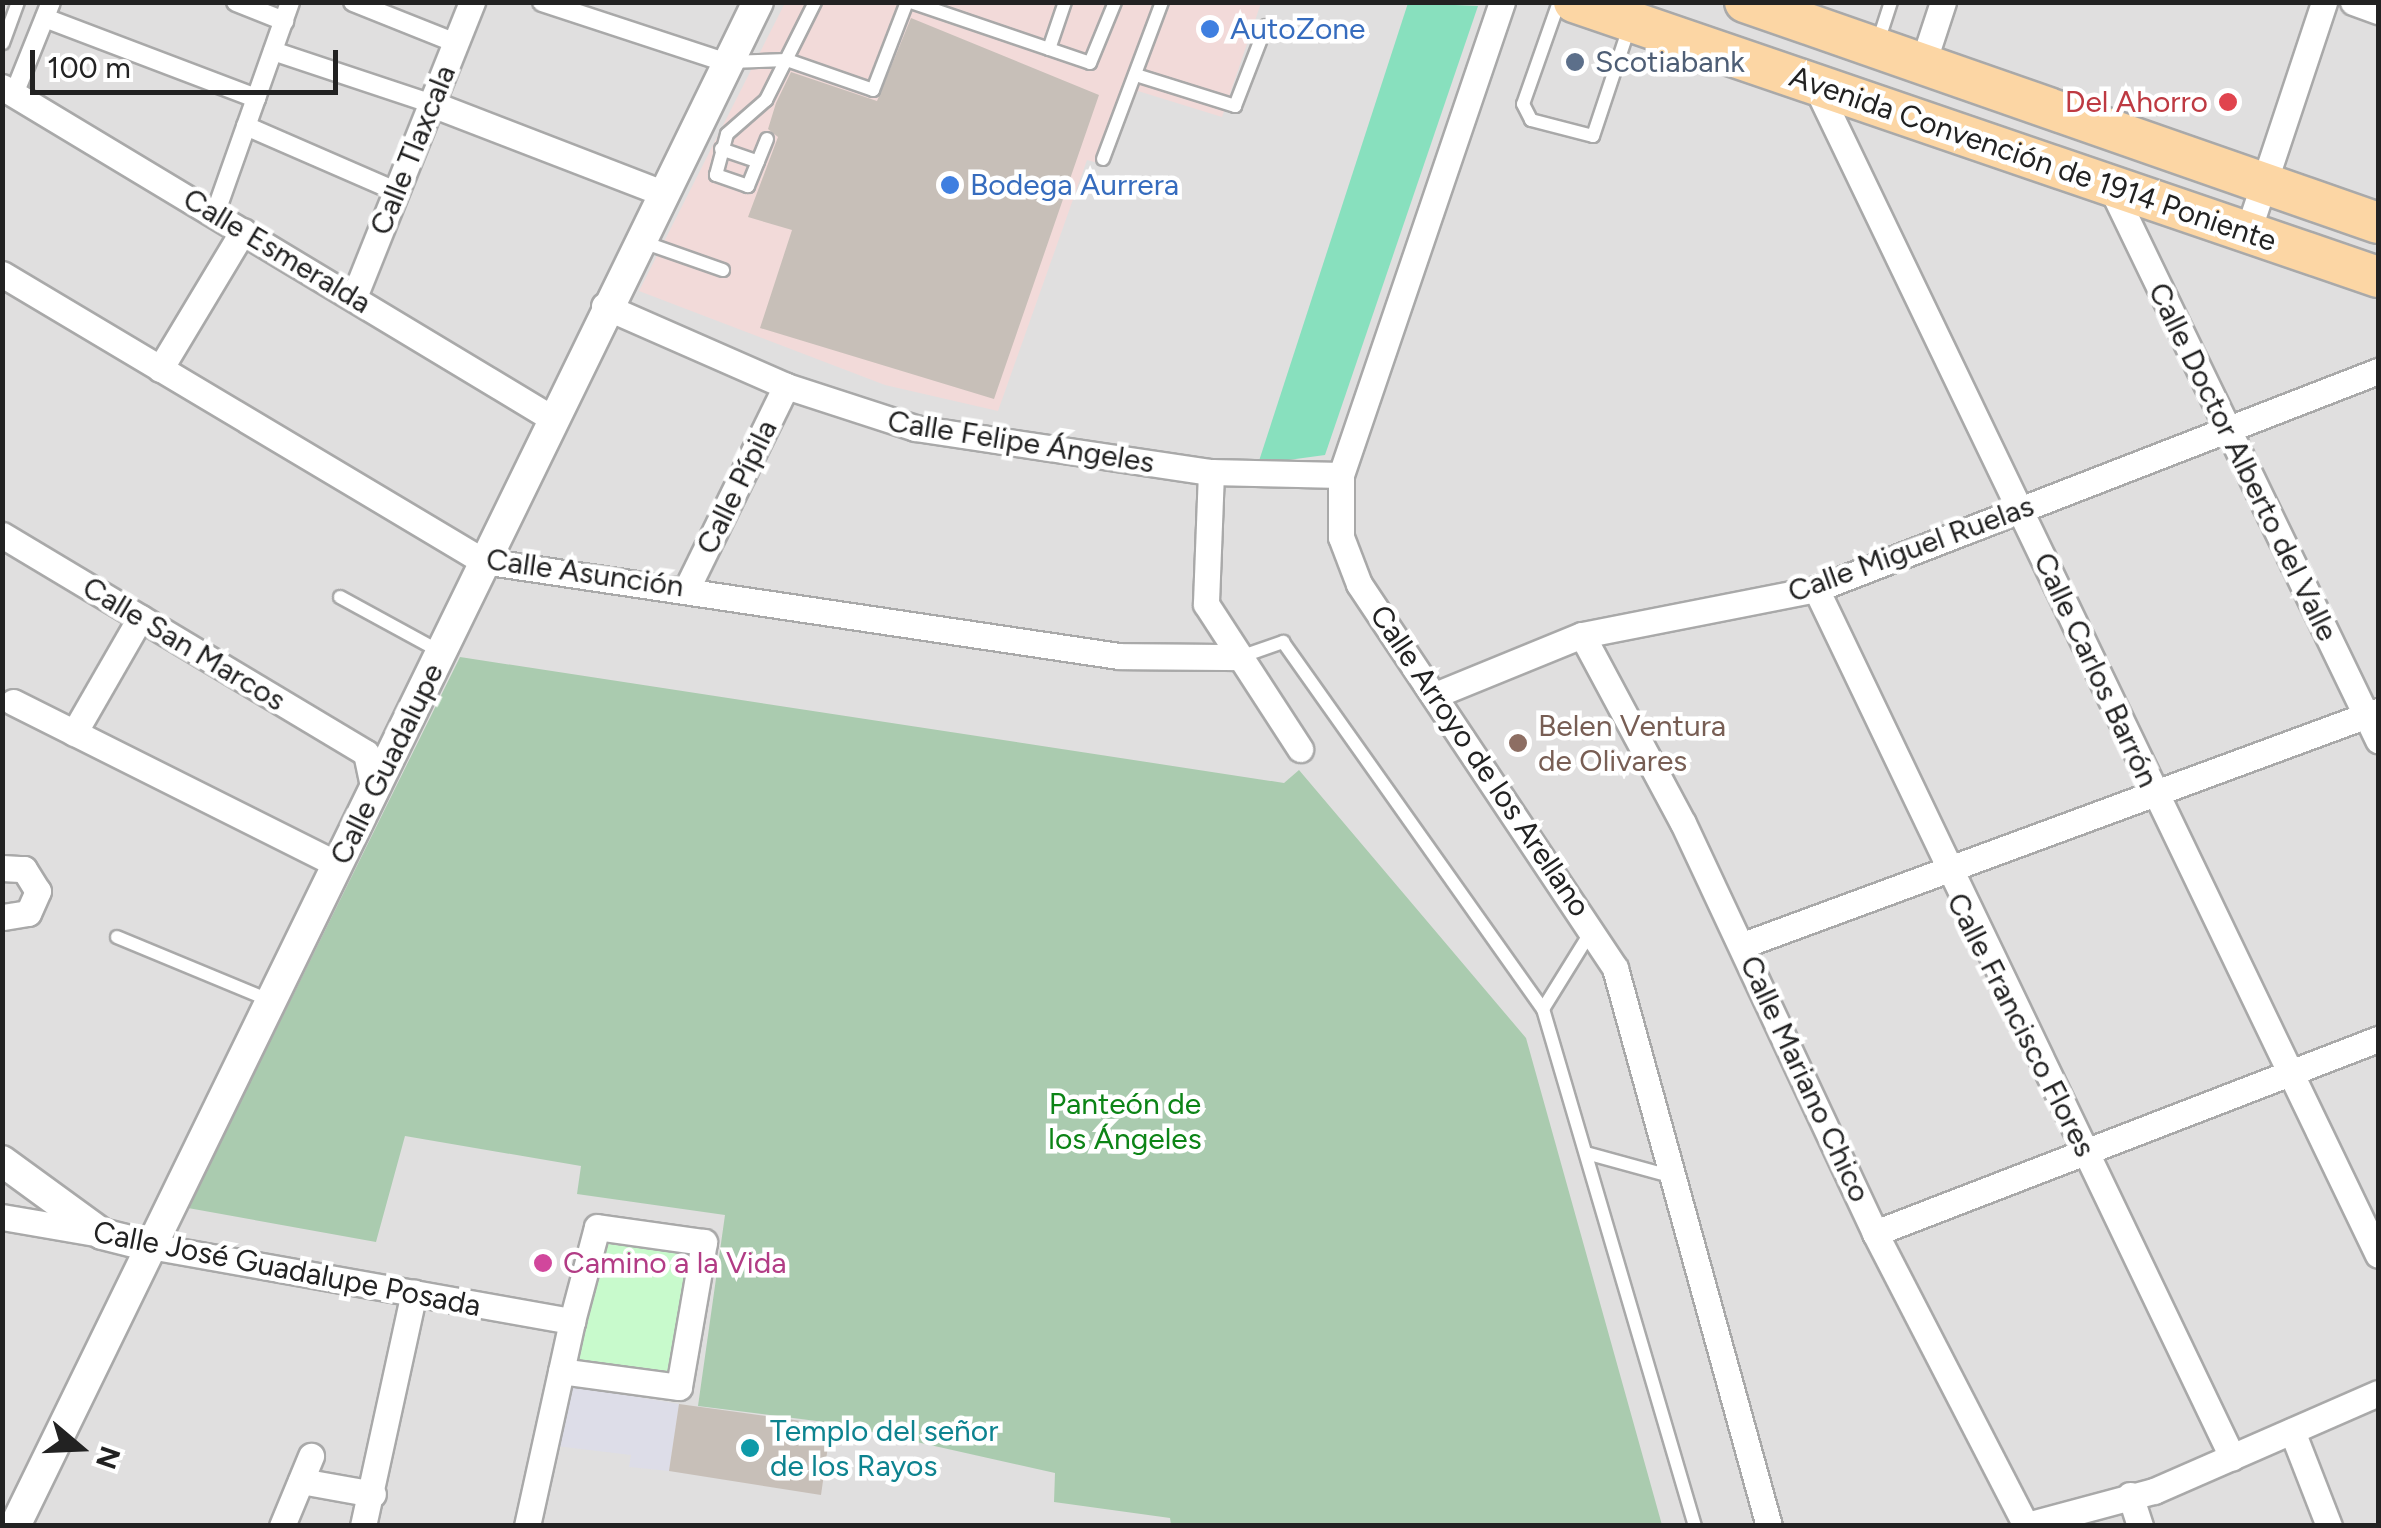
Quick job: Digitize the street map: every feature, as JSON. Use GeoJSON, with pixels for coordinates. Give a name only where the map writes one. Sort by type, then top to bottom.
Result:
{"type":"FeatureCollection","features":[{"type":"Feature","properties":{"kind":"main road","name":"Avenida Convención de 1914 Poniente"},"geometry":{"type":"LineString","coordinates":[[1574,2],[2378,277]]}},
{"type":"Feature","properties":{"kind":"main road","name":"Avenida Convención de 1914 Poniente"},"geometry":{"type":"LineString","coordinates":[[1745,2],[1802,8],[1876,48],[2378,223]]}},
{"type":"Feature","properties":{"kind":"street"},"geometry":{"type":"LineString","coordinates":[[215,214],[287,12],[236,2]]}},
{"type":"Feature","properties":{"kind":"street"},"geometry":{"type":"LineString","coordinates":[[353,2],[456,43]]}},
{"type":"Feature","properties":{"kind":"street","name":"Calle Tlaxcala"},"geometry":{"type":"LineString","coordinates":[[354,298],[472,2]]}},
{"type":"Feature","properties":{"kind":"street"},"geometry":{"type":"LineString","coordinates":[[542,2],[728,62]]}},
{"type":"Feature","properties":{"kind":"street","name":"Calle Guadalupe"},"geometry":{"type":"LineString","coordinates":[[15,1526],[401,741],[550,416],[758,2]]}},
{"type":"Feature","properties":{"kind":"street","name":"Calle Arroyo de los Arellano"},"geometry":{"type":"LineString","coordinates":[[1502,2],[1341,475],[1345,555],[1434,695],[1594,928],[1615,968],[1768,1526]]}},
{"type":"Feature","properties":{"kind":"street"},"geometry":{"type":"LineString","coordinates":[[1923,63],[1943,2]]}},
{"type":"Feature","properties":{"kind":"street"},"geometry":{"type":"LineString","coordinates":[[2248,231],[2324,2]]}},
{"type":"Feature","properties":{"kind":"street"},"geometry":{"type":"LineString","coordinates":[[2353,2],[2378,11]]}},
{"type":"Feature","properties":{"kind":"street"},"geometry":{"type":"LineString","coordinates":[[8,90],[48,10],[256,98]]}},
{"type":"Feature","properties":{"kind":"street"},"geometry":{"type":"LineString","coordinates":[[273,51],[432,104],[660,192]]}},
{"type":"Feature","properties":{"kind":"street","name":"Calle Carlos Barrón"},"geometry":{"type":"LineString","coordinates":[[1815,84],[2378,1255]]}},
{"type":"Feature","properties":{"kind":"street","name":"Calle Esmeralda"},"geometry":{"type":"LineString","coordinates":[[8,90],[550,416]]}},
{"type":"Feature","properties":{"kind":"street"},"geometry":{"type":"LineString","coordinates":[[246,126],[398,192]]}},
{"type":"Feature","properties":{"kind":"street","name":"Calle Doctor Alberto del Valle"},"geometry":{"type":"LineString","coordinates":[[2109,183],[2225,430],[2372,713],[2378,740]]}},
{"type":"Feature","properties":{"kind":"street"},"geometry":{"type":"LineString","coordinates":[[160,369],[243,230]]}},
{"type":"Feature","properties":{"kind":"street","name":"Calle Asunción"},"geometry":{"type":"LineString","coordinates":[[2,274],[483,561],[687,588],[1120,656],[1240,657]]}},
{"type":"Feature","properties":{"kind":"street","name":"Calle Felipe Ángeles"},"geometry":{"type":"LineString","coordinates":[[604,306],[786,386],[915,428],[1211,472],[1341,475]]}},
{"type":"Feature","properties":{"kind":"street","name":"Calle Miguel Ruelas"},"geometry":{"type":"LineString","coordinates":[[1434,695],[1582,635],[1816,590],[2378,371]]}},
{"type":"Feature","properties":{"kind":"street","name":"Calle Pípila"},"geometry":{"type":"LineString","coordinates":[[687,588],[786,386]]}},
{"type":"Feature","properties":{"kind":"street"},"geometry":{"type":"LineString","coordinates":[[1211,472],[1206,604],[1300,749]]}},
{"type":"Feature","properties":{"kind":"street","name":"Calle San Marcos"},"geometry":{"type":"LineString","coordinates":[[2,535],[366,753]]}},
{"type":"Feature","properties":{"kind":"street","name":"Calle Francisco Flores"},"geometry":{"type":"LineString","coordinates":[[1816,590],[1946,875],[2088,1157],[2232,1457]]}},
{"type":"Feature","properties":{"kind":"street"},"geometry":{"type":"LineString","coordinates":[[74,733],[140,618]]}},
{"type":"Feature","properties":{"kind":"street","name":"Calle Mariano Chico"},"geometry":{"type":"LineString","coordinates":[[1582,635],[1743,945],[1875,1234],[2024,1525]]}},
{"type":"Feature","properties":{"kind":"street"},"geometry":{"type":"LineString","coordinates":[[12,702],[339,865]]}},
{"type":"Feature","properties":{"kind":"street"},"geometry":{"type":"LineString","coordinates":[[1743,945],[1946,875],[2372,713]]}},
{"type":"Feature","properties":{"kind":"street"},"geometry":{"type":"LineString","coordinates":[[374,792],[366,753],[401,741]]}},
{"type":"Feature","properties":{"kind":"street"},"geometry":{"type":"LineString","coordinates":[[2,868],[24,870],[38,890],[28,914],[2,917]]}},
{"type":"Feature","properties":{"kind":"street"},"geometry":{"type":"LineString","coordinates":[[1875,1234],[2088,1157],[2378,1039]]}},
{"type":"Feature","properties":{"kind":"street"},"geometry":{"type":"LineString","coordinates":[[2,1161],[102,1234]]}},
{"type":"Feature","properties":{"kind":"street","name":"Calle José Guadalupe Posada"},"geometry":{"type":"LineString","coordinates":[[2,1217],[572,1321]]}},
{"type":"Feature","properties":{"kind":"street"},"geometry":{"type":"LineString","coordinates":[[527,1526],[561,1371],[572,1321],[597,1227],[704,1242],[680,1388],[561,1371]]}},
{"type":"Feature","properties":{"kind":"street"},"geometry":{"type":"LineString","coordinates":[[363,1526],[414,1292]]}},
{"type":"Feature","properties":{"kind":"street"},"geometry":{"type":"LineString","coordinates":[[2024,1525],[2130,1495],[2232,1457],[2378,1392]]}},
{"type":"Feature","properties":{"kind":"street"},"geometry":{"type":"LineString","coordinates":[[2292,1430],[2329,1526]]}},
{"type":"Feature","properties":{"kind":"street"},"geometry":{"type":"LineString","coordinates":[[282,1526],[311,1456]]}},
{"type":"Feature","properties":{"kind":"street"},"geometry":{"type":"LineString","coordinates":[[301,1480],[373,1494]]}},
{"type":"Feature","properties":{"kind":"street"},"geometry":{"type":"LineString","coordinates":[[2130,1495],[2140,1526]]}},
{"type":"Feature","properties":{"kind":"lane"},"geometry":{"type":"LineString","coordinates":[[4,43],[18,2]]}},
{"type":"Feature","properties":{"kind":"lane"},"geometry":{"type":"LineString","coordinates":[[767,139],[748,186],[730,185],[716,175],[721,149],[766,100],[815,2]]}},
{"type":"Feature","properties":{"kind":"lane"},"geometry":{"type":"LineString","coordinates":[[728,62],[787,60],[874,90],[909,2],[1094,62],[1115,2]]}},
{"type":"Feature","properties":{"kind":"lane"},"geometry":{"type":"LineString","coordinates":[[1049,50],[1065,2]]}},
{"type":"Feature","properties":{"kind":"lane"},"geometry":{"type":"LineString","coordinates":[[1103,159],[1162,2]]}},
{"type":"Feature","properties":{"kind":"lane"},"geometry":{"type":"LineString","coordinates":[[1559,2],[1523,114],[1586,137],[1600,127],[1631,22]]}},
{"type":"Feature","properties":{"kind":"lane"},"geometry":{"type":"LineString","coordinates":[[1876,48],[1891,2]]}},
{"type":"Feature","properties":{"kind":"lane"},"geometry":{"type":"LineString","coordinates":[[1136,75],[1235,106],[1266,26]]}},
{"type":"Feature","properties":{"kind":"lane"},"geometry":{"type":"LineString","coordinates":[[721,149],[758,162]]}},
{"type":"Feature","properties":{"kind":"lane"},"geometry":{"type":"LineString","coordinates":[[637,240],[723,270]]}},
{"type":"Feature","properties":{"kind":"lane"},"geometry":{"type":"LineString","coordinates":[[340,596],[441,652]]}},
{"type":"Feature","properties":{"kind":"lane"},"geometry":{"type":"LineString","coordinates":[[1240,657],[1283,642],[1543,1009],[1695,1526]]}},
{"type":"Feature","properties":{"kind":"lane"},"geometry":{"type":"LineString","coordinates":[[1543,1009],[1594,928]]}},
{"type":"Feature","properties":{"kind":"lane"},"geometry":{"type":"LineString","coordinates":[[117,937],[272,1001]]}},
{"type":"Feature","properties":{"kind":"lane"},"geometry":{"type":"LineString","coordinates":[[1586,1153],[1670,1176]]}},
{"type":"Feature","properties":{"kind":"shaded area"},"geometry":{"type":"Polygon","coordinates":[[[3,3],[2378,3],[2378,1525],[3,1525],[3,3]]]}},
{"type":"Feature","properties":{"kind":"shaded area"},"geometry":{"type":"Polygon","coordinates":[[[785,3],[1261,3],[1222,117],[1138,91],[1106,165],[1087,160],[998,411],[885,385],[639,291],[785,3]]]}},
{"type":"Feature","properties":{"kind":"shaded area"},"geometry":{"type":"Polygon","coordinates":[[[572,1386],[679,1404],[669,1471],[629,1467],[631,1455],[556,1446],[572,1386]]]}},
{"type":"Feature","properties":{"kind":"green space"},"geometry":{"type":"Polygon","coordinates":[[[1408,3],[1478,6],[1325,455],[1258,464],[1408,3]]]}},
{"type":"Feature","properties":{"kind":"green space","name":"Panteón de los Ángeles"},"geometry":{"type":"Polygon","coordinates":[[[460,657],[1284,783],[1299,770],[1526,1038],[1662,1525],[1171,1525],[1170,1518],[1054,1502],[1055,1473],[832,1423],[698,1406],[725,1215],[577,1194],[581,1166],[405,1136],[376,1242],[188,1208],[460,657]]]}},
{"type":"Feature","properties":{"kind":"green space"},"geometry":{"type":"Polygon","coordinates":[[[602,1234],[698,1247],[675,1382],[577,1369],[602,1234]]]}},
{"type":"Feature","properties":{"kind":"building"},"geometry":{"type":"Polygon","coordinates":[[[911,18],[1099,95],[994,399],[760,328],[792,230],[748,217],[778,137],[768,129],[791,72],[877,101],[911,18]]]}},
{"type":"Feature","properties":{"kind":"building","name":"Templo del señor de los Rayos"},"geometry":{"type":"Polygon","coordinates":[[[679,1404],[823,1424],[830,1432],[821,1495],[669,1471],[679,1404]]]}},
{"type":"Feature","properties":{"kind":"place","name":"AutoZone"},"geometry":{"type":"Point","coordinates":[1210,29]}},
{"type":"Feature","properties":{"kind":"place","name":"Scotiabank"},"geometry":{"type":"Point","coordinates":[1575,62]}},
{"type":"Feature","properties":{"kind":"place","name":"Del Ahorro"},"geometry":{"type":"Point","coordinates":[2228,102]}},
{"type":"Feature","properties":{"kind":"place","name":"Bodega Aurrera"},"geometry":{"type":"Point","coordinates":[950,185]}},
{"type":"Feature","properties":{"kind":"place","name":"Belen Ventura de Olivares"},"geometry":{"type":"Point","coordinates":[1518,743]}},
{"type":"Feature","properties":{"kind":"place","name":"Camino a la Vida"},"geometry":{"type":"Point","coordinates":[543,1263]}},
{"type":"Feature","properties":{"kind":"place","name":"Templo del señor de los Rayos"},"geometry":{"type":"Point","coordinates":[750,1448]}}]}
